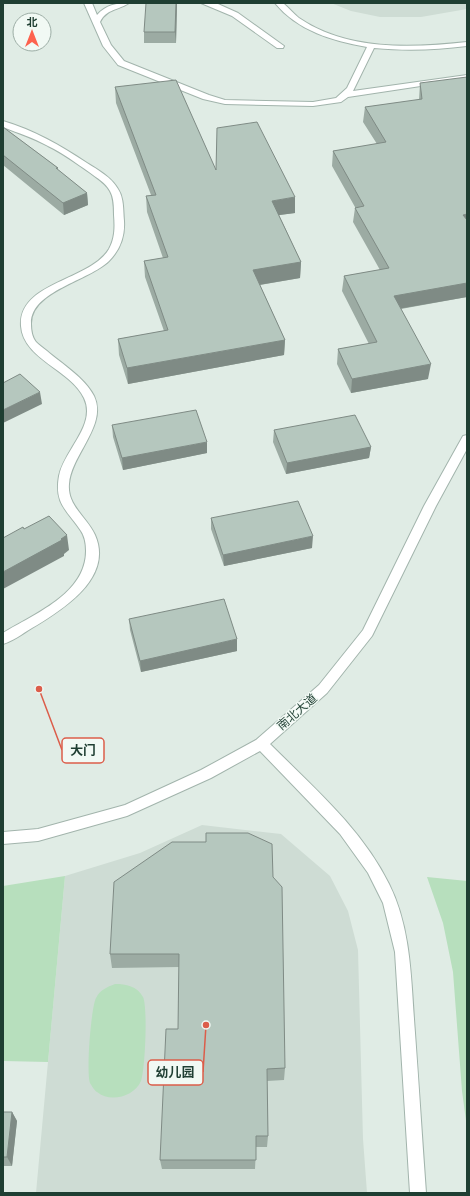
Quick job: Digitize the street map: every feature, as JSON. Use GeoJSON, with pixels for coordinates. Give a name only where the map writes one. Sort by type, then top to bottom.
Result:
{"type":"FeatureCollection","features":[{"type":"Feature","properties":{"kind":"street"},"geometry":{"type":"LineString","coordinates":[[88,3],[107,46],[121,62],[216,100],[225,102],[313,104],[328,102],[346,95],[467,77]]}},
{"type":"Feature","properties":{"kind":"street"},"geometry":{"type":"LineString","coordinates":[[96,23],[102,12],[125,3]]}},
{"type":"Feature","properties":{"kind":"street"},"geometry":{"type":"LineString","coordinates":[[205,3],[218,6],[229,11],[280,46]]}},
{"type":"Feature","properties":{"kind":"street"},"geometry":{"type":"LineString","coordinates":[[279,3],[298,20],[321,32],[354,43],[391,48],[422,49],[467,44]]}},
{"type":"Feature","properties":{"kind":"street"},"geometry":{"type":"LineString","coordinates":[[346,95],[351,89],[372,45]]}},
{"type":"Feature","properties":{"kind":"street"},"geometry":{"type":"LineString","coordinates":[[3,124],[59,148],[102,177],[112,187],[118,199],[120,224],[120,232],[114,247],[102,263],[82,276],[48,292],[38,299],[26,315],[26,333],[31,343],[86,391],[91,399],[93,414],[90,424],[67,467],[63,486],[67,506],[87,530],[93,553],[91,566],[88,573],[74,594],[3,639]]}},
{"type":"Feature","properties":{"kind":"street","name":"南北大道"},"geometry":{"type":"LineString","coordinates":[[3,838],[38,835],[127,810],[206,774],[261,744],[323,689],[368,634],[430,506],[467,439]]}},
{"type":"Feature","properties":{"kind":"street"},"geometry":{"type":"LineString","coordinates":[[261,744],[338,823],[364,855],[384,887],[396,917],[402,952],[418,1193]]}},
{"type":"Feature","properties":{"kind":"shaded area"},"geometry":{"type":"Polygon","coordinates":[[[331,3],[467,3],[467,9],[421,17],[380,17],[351,11],[331,3]]]}},
{"type":"Feature","properties":{"kind":"shaded area"},"geometry":{"type":"Polygon","coordinates":[[[202,825],[281,834],[330,876],[348,911],[358,950],[363,1139],[367,1193],[36,1193],[65,876],[140,853],[202,825]]]}},
{"type":"Feature","properties":{"kind":"green space"},"geometry":{"type":"Polygon","coordinates":[[[65,876],[48,1062],[3,1061],[3,886],[65,876]]]}},
{"type":"Feature","properties":{"kind":"green space"},"geometry":{"type":"Polygon","coordinates":[[[427,877],[467,881],[467,1128],[462,1091],[453,972],[443,923],[427,877]]]}},
{"type":"Feature","properties":{"kind":"green space"},"geometry":{"type":"Polygon","coordinates":[[[115,984],[131,986],[141,993],[145,1003],[146,1025],[144,1065],[141,1081],[138,1087],[133,1091],[121,1097],[115,1098],[102,1095],[94,1089],[90,1083],[89,1054],[91,1026],[96,998],[102,991],[115,984]]]}},
{"type":"Feature","properties":{"kind":"building"},"geometry":{"type":"Polygon","coordinates":[[[146,3],[176,3],[175,32],[144,32],[146,3]]]}},
{"type":"Feature","properties":{"kind":"building"},"geometry":{"type":"Polygon","coordinates":[[[467,77],[467,214],[463,215],[467,220],[467,283],[394,296],[431,364],[352,379],[338,349],[377,342],[344,276],[389,268],[355,208],[364,206],[333,151],[386,142],[365,107],[422,99],[420,83],[467,77]]]}},
{"type":"Feature","properties":{"kind":"building"},"geometry":{"type":"Polygon","coordinates":[[[176,80],[216,170],[217,128],[257,122],[295,197],[272,201],[301,262],[253,270],[285,340],[127,368],[118,339],[168,330],[144,261],[168,257],[146,196],[156,195],[115,87],[176,80]]]}},
{"type":"Feature","properties":{"kind":"building"},"geometry":{"type":"Polygon","coordinates":[[[3,127],[58,168],[56,168],[87,193],[63,203],[3,155],[3,127]]]}},
{"type":"Feature","properties":{"kind":"building"},"geometry":{"type":"Polygon","coordinates":[[[20,374],[40,392],[3,410],[3,383],[20,374]]]}},
{"type":"Feature","properties":{"kind":"building"},"geometry":{"type":"Polygon","coordinates":[[[196,410],[207,442],[122,458],[112,425],[196,410]]]}},
{"type":"Feature","properties":{"kind":"building"},"geometry":{"type":"Polygon","coordinates":[[[355,415],[371,447],[287,463],[274,430],[355,415]]]}},
{"type":"Feature","properties":{"kind":"building"},"geometry":{"type":"Polygon","coordinates":[[[298,501],[313,536],[223,555],[211,518],[298,501]]]}},
{"type":"Feature","properties":{"kind":"building"},"geometry":{"type":"Polygon","coordinates":[[[49,516],[67,535],[61,539],[62,540],[3,572],[3,538],[23,527],[24,529],[49,516]]]}},
{"type":"Feature","properties":{"kind":"building"},"geometry":{"type":"Polygon","coordinates":[[[224,599],[237,639],[140,661],[129,619],[224,599]]]}},
{"type":"Feature","properties":{"kind":"building"},"geometry":{"type":"Polygon","coordinates":[[[206,833],[248,833],[272,844],[273,877],[282,887],[285,1068],[267,1069],[268,1136],[256,1136],[256,1160],[160,1160],[166,1029],[178,1029],[179,954],[110,954],[114,882],[172,842],[206,842],[206,833]]]}},
{"type":"Feature","properties":{"kind":"building"},"geometry":{"type":"Polygon","coordinates":[[[3,1112],[12,1112],[7,1157],[3,1157],[3,1112]]]}},
{"type":"Feature","properties":{"kind":"place","name":"大门"},"geometry":{"type":"Point","coordinates":[39,689]}},
{"type":"Feature","properties":{"kind":"place","name":"幼儿园"},"geometry":{"type":"Point","coordinates":[206,1025]}}]}
